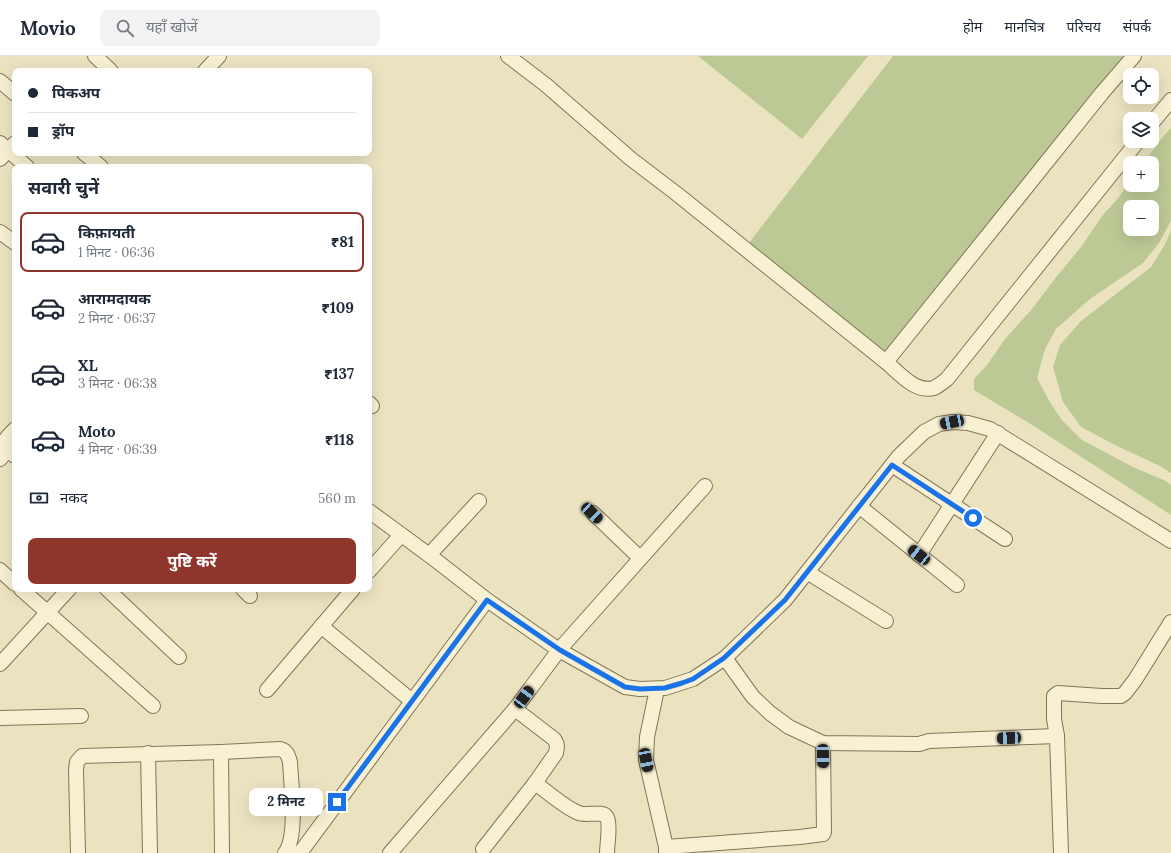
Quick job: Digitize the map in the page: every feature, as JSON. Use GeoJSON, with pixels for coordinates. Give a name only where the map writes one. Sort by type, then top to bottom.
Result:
{"type":"FeatureCollection","features":[{"type":"Feature","properties":{"kind":"street"},"geometry":{"type":"LineString","coordinates":[[95,56],[108,68]]}},
{"type":"Feature","properties":{"kind":"street"},"geometry":{"type":"LineString","coordinates":[[208,68],[219,56]]}},
{"type":"Feature","properties":{"kind":"street"},"geometry":{"type":"LineString","coordinates":[[508,56],[546,85],[631,160],[677,194],[886,362],[911,384],[927,389],[936,387],[947,379],[1132,148]]}},
{"type":"Feature","properties":{"kind":"street"},"geometry":{"type":"LineString","coordinates":[[886,362],[1102,93],[1134,56]]}},
{"type":"Feature","properties":{"kind":"street"},"geometry":{"type":"LineString","coordinates":[[0,81],[12,91]]}},
{"type":"Feature","properties":{"kind":"street"},"geometry":{"type":"LineString","coordinates":[[1159,115],[1171,100]]}},
{"type":"Feature","properties":{"kind":"street"},"geometry":{"type":"LineString","coordinates":[[14,156],[24,164]]}},
{"type":"Feature","properties":{"kind":"street"},"geometry":{"type":"LineString","coordinates":[[88,156],[97,164]]}},
{"type":"Feature","properties":{"kind":"street"},"geometry":{"type":"LineString","coordinates":[[0,232],[12,241]]}},
{"type":"Feature","properties":{"kind":"street"},"geometry":{"type":"LineString","coordinates":[[372,513],[487,600],[560,650],[625,687],[640,689],[665,688],[693,679],[724,658],[785,600],[899,456],[924,432],[939,424],[952,422],[968,423],[990,429],[998,433],[1171,541]]}},
{"type":"Feature","properties":{"kind":"street"},"geometry":{"type":"LineString","coordinates":[[8,455],[4,443],[12,432]]}},
{"type":"Feature","properties":{"kind":"street"},"geometry":{"type":"LineString","coordinates":[[919,555],[998,433]]}},
{"type":"Feature","properties":{"kind":"street"},"geometry":{"type":"LineString","coordinates":[[892,465],[1005,539]]}},
{"type":"Feature","properties":{"kind":"street"},"geometry":{"type":"LineString","coordinates":[[390,853],[515,709],[560,650],[705,486]]}},
{"type":"Feature","properties":{"kind":"street"},"geometry":{"type":"LineString","coordinates":[[429,555],[479,501]]}},
{"type":"Feature","properties":{"kind":"street"},"geometry":{"type":"LineString","coordinates":[[859,506],[956,585]]}},
{"type":"Feature","properties":{"kind":"street"},"geometry":{"type":"LineString","coordinates":[[592,513],[640,558]]}},
{"type":"Feature","properties":{"kind":"street"},"geometry":{"type":"LineString","coordinates":[[372,568],[401,535]]}},
{"type":"Feature","properties":{"kind":"street"},"geometry":{"type":"LineString","coordinates":[[0,570],[12,581]]}},
{"type":"Feature","properties":{"kind":"street"},"geometry":{"type":"LineString","coordinates":[[807,572],[886,621]]}},
{"type":"Feature","properties":{"kind":"street"},"geometry":{"type":"LineString","coordinates":[[24,592],[153,706]]}},
{"type":"Feature","properties":{"kind":"street"},"geometry":{"type":"LineString","coordinates":[[0,664],[66,592]]}},
{"type":"Feature","properties":{"kind":"street"},"geometry":{"type":"LineString","coordinates":[[110,592],[179,657]]}},
{"type":"Feature","properties":{"kind":"street"},"geometry":{"type":"LineString","coordinates":[[267,690],[350,592]]}},
{"type":"Feature","properties":{"kind":"street"},"geometry":{"type":"LineString","coordinates":[[300,853],[487,600]]}},
{"type":"Feature","properties":{"kind":"street"},"geometry":{"type":"LineString","coordinates":[[1061,853],[1057,736],[1054,719],[1054,696],[1058,693],[1121,696],[1125,693],[1134,680],[1171,622]]}},
{"type":"Feature","properties":{"kind":"street"},"geometry":{"type":"LineString","coordinates":[[321,626],[412,701]]}},
{"type":"Feature","properties":{"kind":"street"},"geometry":{"type":"LineString","coordinates":[[724,658],[753,697],[770,713],[789,727],[823,743],[919,744],[929,741],[1057,736]]}},
{"type":"Feature","properties":{"kind":"street"},"geometry":{"type":"LineString","coordinates":[[657,689],[647,737],[646,760],[666,850],[823,834],[823,743]]}},
{"type":"Feature","properties":{"kind":"street"},"geometry":{"type":"LineString","coordinates":[[483,850],[535,783],[556,753],[557,744],[554,739],[515,709]]}},
{"type":"Feature","properties":{"kind":"street"},"geometry":{"type":"LineString","coordinates":[[0,718],[81,716]]}},
{"type":"Feature","properties":{"kind":"street"},"geometry":{"type":"LineString","coordinates":[[78,853],[76,770],[77,762],[82,756],[280,749],[285,750],[290,762],[293,823],[291,836],[285,853]]}},
{"type":"Feature","properties":{"kind":"street"},"geometry":{"type":"LineString","coordinates":[[221,752],[222,853]]}},
{"type":"Feature","properties":{"kind":"street"},"geometry":{"type":"LineString","coordinates":[[148,753],[150,853]]}},
{"type":"Feature","properties":{"kind":"street"},"geometry":{"type":"LineString","coordinates":[[535,783],[575,812],[606,815],[608,828],[607,853]]}},
{"type":"Feature","properties":{"kind":"green space"},"geometry":{"type":"Polygon","coordinates":[[[698,56],[868,56],[802,139],[698,56]]]}},
{"type":"Feature","properties":{"kind":"green space"},"geometry":{"type":"Polygon","coordinates":[[[893,56],[1129,56],[893,361],[745,248],[893,56]]]}},
{"type":"Feature","properties":{"kind":"green space"},"geometry":{"type":"Polygon","coordinates":[[[1171,128],[1171,221],[1159,243],[1143,263],[1090,299],[1056,329],[1045,349],[1037,378],[1051,404],[1062,420],[1082,440],[1135,468],[1164,480],[1171,485],[1171,515],[1029,423],[974,390],[974,379],[987,365],[1005,339],[1032,309],[1081,247],[1102,216],[1123,191],[1159,192],[1159,156],[1148,156],[1155,148],[1159,148],[1159,142],[1171,128]]]}},
{"type":"Feature","properties":{"kind":"green space"},"geometry":{"type":"Polygon","coordinates":[[[1171,231],[1171,473],[1160,466],[1081,427],[1063,402],[1053,367],[1060,345],[1081,321],[1151,267],[1171,231]]]}},
{"type":"Feature","properties":{"kind":"route"},"geometry":{"type":"LineString","coordinates":[[337,802],[487,600],[560,650],[625,687],[640,689],[665,688],[693,679],[724,658],[785,600],[892,465],[973,518]]}}]}
